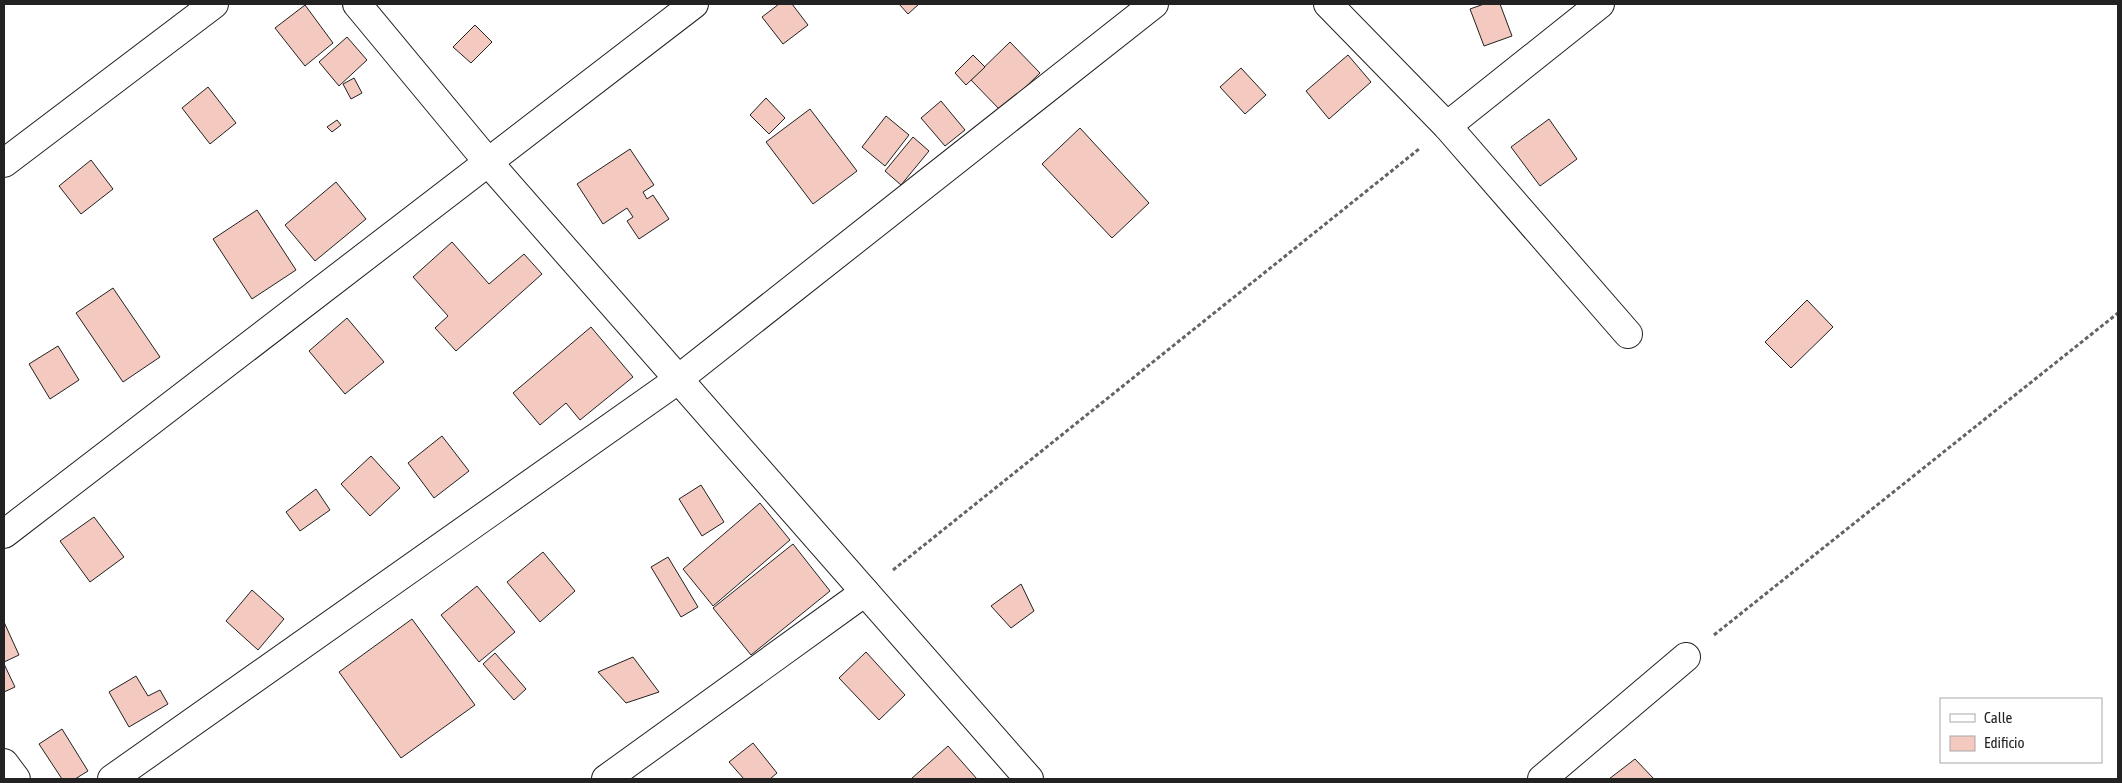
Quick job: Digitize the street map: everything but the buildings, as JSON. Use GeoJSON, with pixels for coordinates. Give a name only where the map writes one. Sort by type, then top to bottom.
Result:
{"type":"FeatureCollection","features":[{"type":"Feature","properties":{"kind":"street"},"geometry":{"type":"LineString","coordinates":[[4,163],[214,4]]}},
{"type":"Feature","properties":{"kind":"street"},"geometry":{"type":"LineString","coordinates":[[357,4],[488,162],[1029,779]]}},
{"type":"Feature","properties":{"kind":"street"},"geometry":{"type":"LineString","coordinates":[[4,534],[694,4]]}},
{"type":"Feature","properties":{"kind":"street"},"geometry":{"type":"LineString","coordinates":[[112,779],[678,379],[1154,4]]}},
{"type":"Feature","properties":{"kind":"street"},"geometry":{"type":"LineString","coordinates":[[1328,4],[1447,126],[1628,334]]}},
{"type":"Feature","properties":{"kind":"street"},"geometry":{"type":"LineString","coordinates":[[1447,126],[1600,4]]}},
{"type":"Feature","properties":{"kind":"street"},"geometry":{"type":"LineString","coordinates":[[606,779],[865,592]]}},
{"type":"Feature","properties":{"kind":"street"},"geometry":{"type":"LineString","coordinates":[[1542,779],[1686,658]]}},
{"type":"Feature","properties":{"kind":"street"},"geometry":{"type":"LineString","coordinates":[[4,764],[16,779]]}},
{"type":"Feature","properties":{"kind":"path"},"geometry":{"type":"LineString","coordinates":[[865,592],[1447,126]]}},
{"type":"Feature","properties":{"kind":"path"},"geometry":{"type":"LineString","coordinates":[[1686,658],[2118,313]]}}]}
